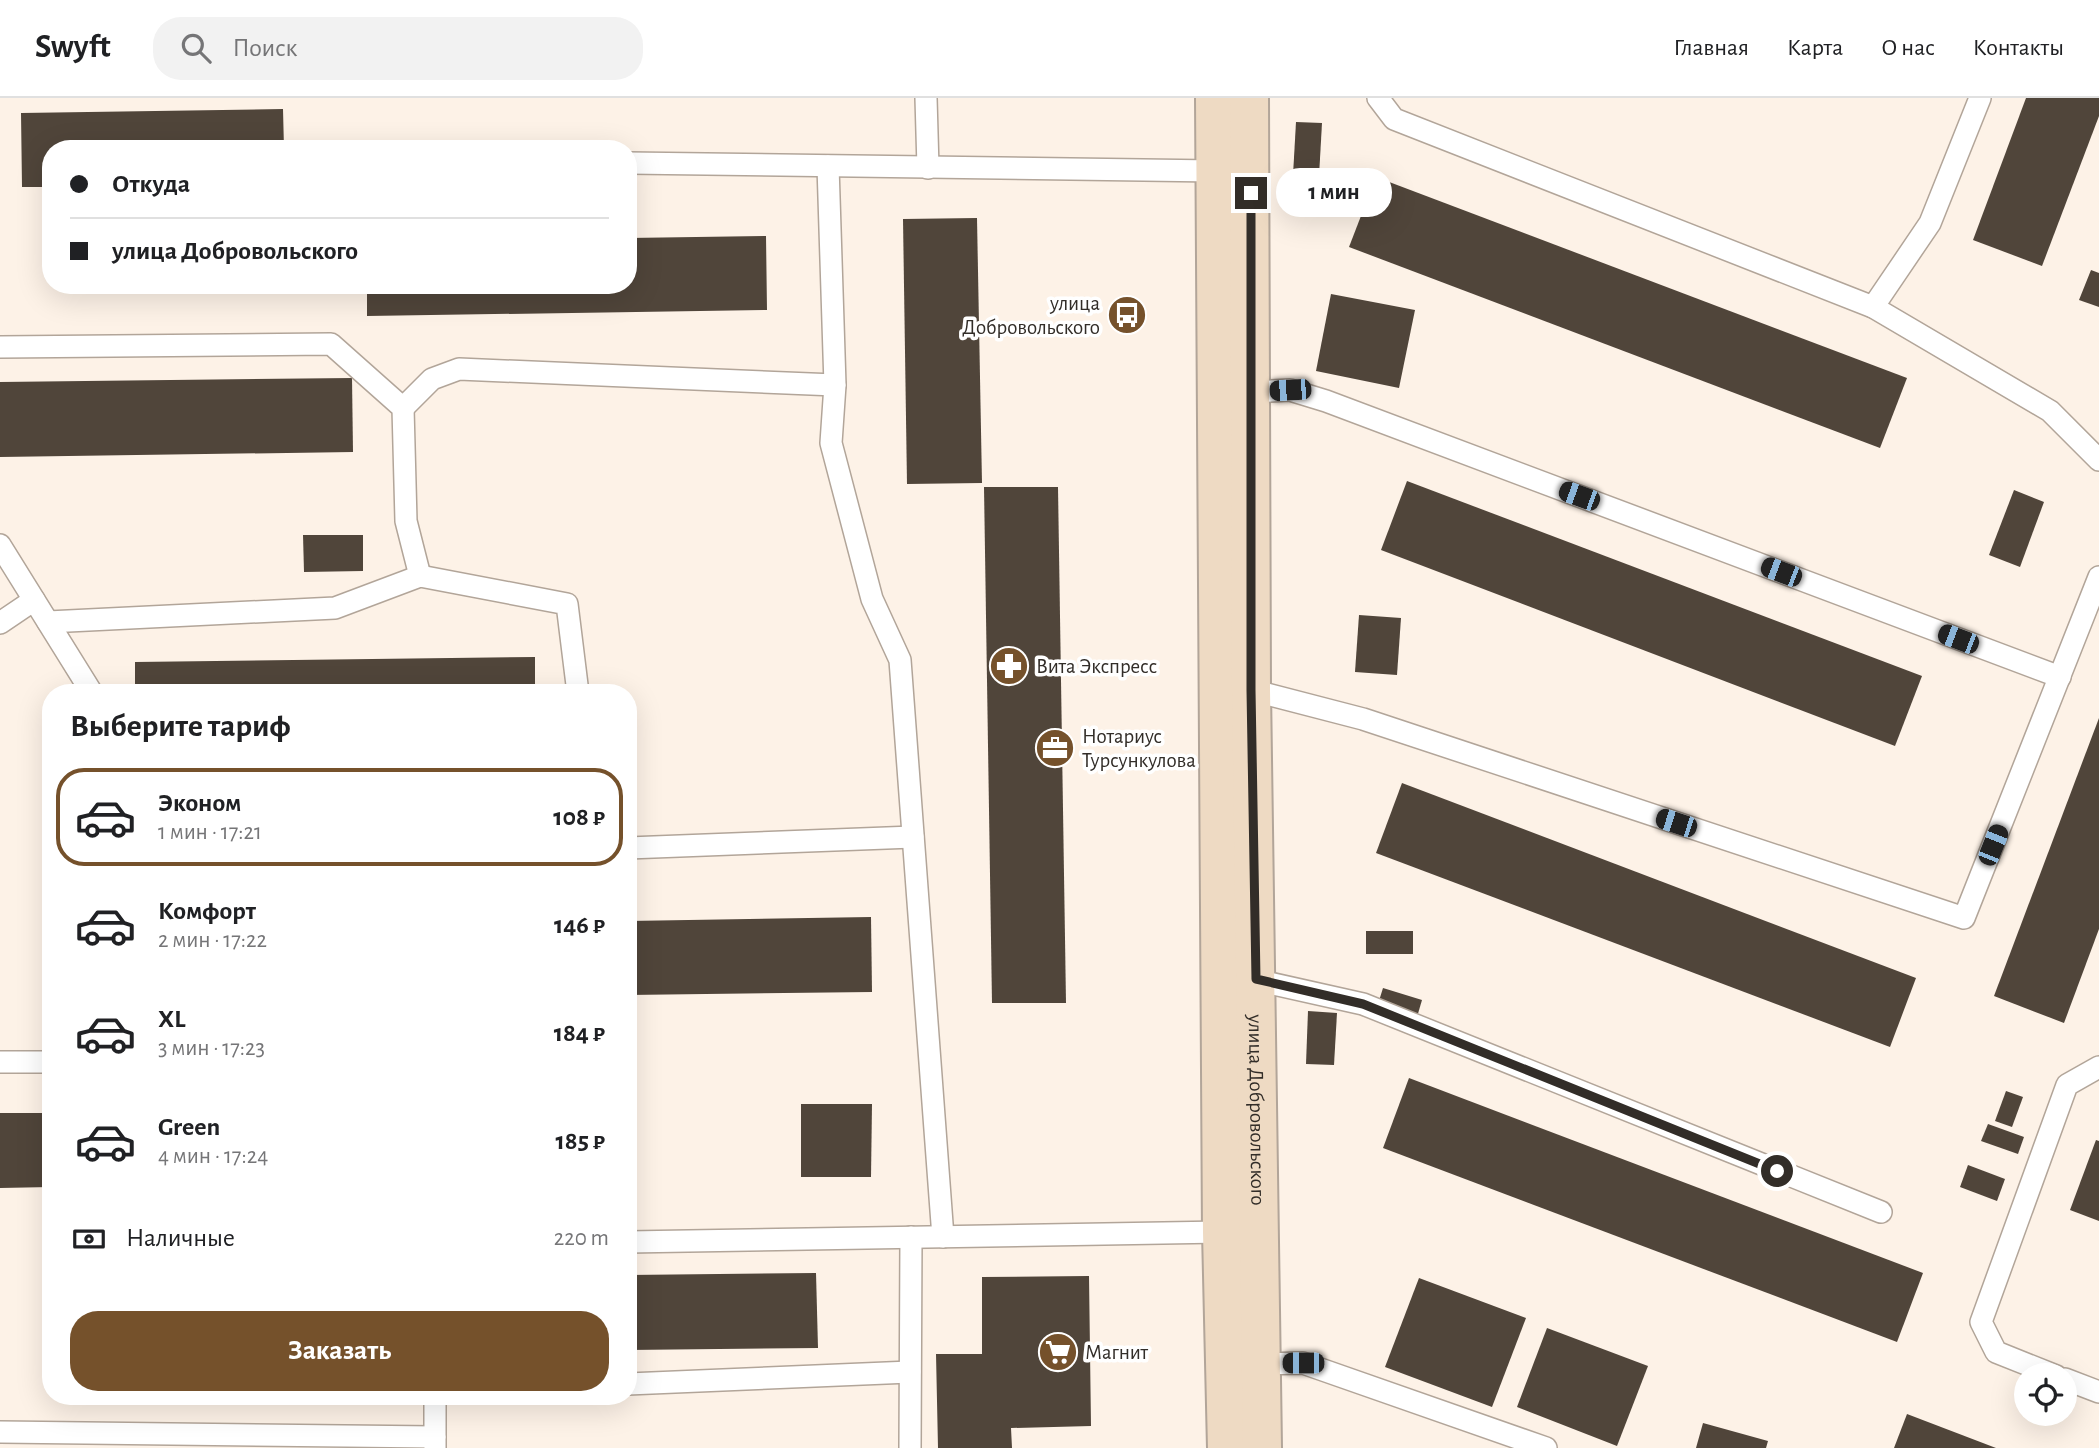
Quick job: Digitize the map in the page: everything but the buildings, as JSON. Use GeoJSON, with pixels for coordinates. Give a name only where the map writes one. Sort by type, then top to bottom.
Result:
{"type":"FeatureCollection","features":[{"type":"Feature","properties":{"kind":"main road","name":"улица Добровольского"},"geometry":{"type":"LineString","coordinates":[[1214,98],[1233,171],[1252,392],[1251,690],[1262,1448]]}},
{"type":"Feature","properties":{"kind":"main road","name":"улица Добровольского"},"geometry":{"type":"LineString","coordinates":[[1227,1448],[1222,1232],[1233,171],[1250,98]]}},
{"type":"Feature","properties":{"kind":"lane"},"geometry":{"type":"LineString","coordinates":[[926,98],[928,168]]}},
{"type":"Feature","properties":{"kind":"lane"},"geometry":{"type":"LineString","coordinates":[[1378,98],[1394,119],[1873,307],[2050,411],[2099,460]]}},
{"type":"Feature","properties":{"kind":"lane"},"geometry":{"type":"LineString","coordinates":[[1873,307],[1930,223],[1980,98]]}},
{"type":"Feature","properties":{"kind":"lane"},"geometry":{"type":"LineString","coordinates":[[637,163],[1233,171]]}},
{"type":"Feature","properties":{"kind":"lane"},"geometry":{"type":"LineString","coordinates":[[828,166],[835,385],[831,443],[872,599],[900,660],[943,1237]]}},
{"type":"Feature","properties":{"kind":"lane"},"geometry":{"type":"LineString","coordinates":[[0,347],[331,344],[403,408]]}},
{"type":"Feature","properties":{"kind":"lane"},"geometry":{"type":"LineString","coordinates":[[420,576],[406,520],[403,408],[432,379],[459,369],[835,385]]}},
{"type":"Feature","properties":{"kind":"lane"},"geometry":{"type":"LineString","coordinates":[[1252,392],[1290,390],[1326,401],[2060,677]]}},
{"type":"Feature","properties":{"kind":"lane"},"geometry":{"type":"LineString","coordinates":[[0,545],[86,684]]}},
{"type":"Feature","properties":{"kind":"lane"},"geometry":{"type":"LineString","coordinates":[[48,622],[335,608],[420,576],[567,604],[577,684]]}},
{"type":"Feature","properties":{"kind":"lane"},"geometry":{"type":"LineString","coordinates":[[1251,690],[1363,719],[1964,918],[2099,577]]}},
{"type":"Feature","properties":{"kind":"lane"},"geometry":{"type":"LineString","coordinates":[[0,622],[34,600]]}},
{"type":"Feature","properties":{"kind":"lane"},"geometry":{"type":"LineString","coordinates":[[637,848],[913,837]]}},
{"type":"Feature","properties":{"kind":"lane"},"geometry":{"type":"LineString","coordinates":[[1256,979],[1363,1004],[1881,1212]]}},
{"type":"Feature","properties":{"kind":"lane"},"geometry":{"type":"LineString","coordinates":[[0,1062],[42,1062]]}},
{"type":"Feature","properties":{"kind":"lane"},"geometry":{"type":"LineString","coordinates":[[2024,1363],[1996,1352],[1981,1322],[2067,1085],[2099,1067]]}},
{"type":"Feature","properties":{"kind":"lane"},"geometry":{"type":"LineString","coordinates":[[637,1242],[1222,1232]]}},
{"type":"Feature","properties":{"kind":"lane"},"geometry":{"type":"LineString","coordinates":[[910,1448],[911,1237]]}},
{"type":"Feature","properties":{"kind":"lane"},"geometry":{"type":"LineString","coordinates":[[1259,1364],[1303,1363],[1546,1448]]}},
{"type":"Feature","properties":{"kind":"lane"},"geometry":{"type":"LineString","coordinates":[[637,1384],[910,1372]]}},
{"type":"Feature","properties":{"kind":"lane"},"geometry":{"type":"LineString","coordinates":[[2077,1384],[2099,1392]]}},
{"type":"Feature","properties":{"kind":"lane"},"geometry":{"type":"LineString","coordinates":[[0,1432],[435,1443],[436,1405]]}},
{"type":"Feature","properties":{"kind":"place","name":"улица Добровольского"},"geometry":{"type":"Point","coordinates":[1127,315]}},
{"type":"Feature","properties":{"kind":"place","name":"Вита Экспресс"},"geometry":{"type":"Point","coordinates":[1009,666]}},
{"type":"Feature","properties":{"kind":"place","name":"Нотариус Турсункулова"},"geometry":{"type":"Point","coordinates":[1055,748]}},
{"type":"Feature","properties":{"kind":"place","name":"Магнит"},"geometry":{"type":"Point","coordinates":[1058,1352]}},
{"type":"Feature","properties":{"kind":"route"},"geometry":{"type":"LineString","coordinates":[[1251,193],[1251,690],[1256,979],[1363,1004],[1777,1171]]}}]}
